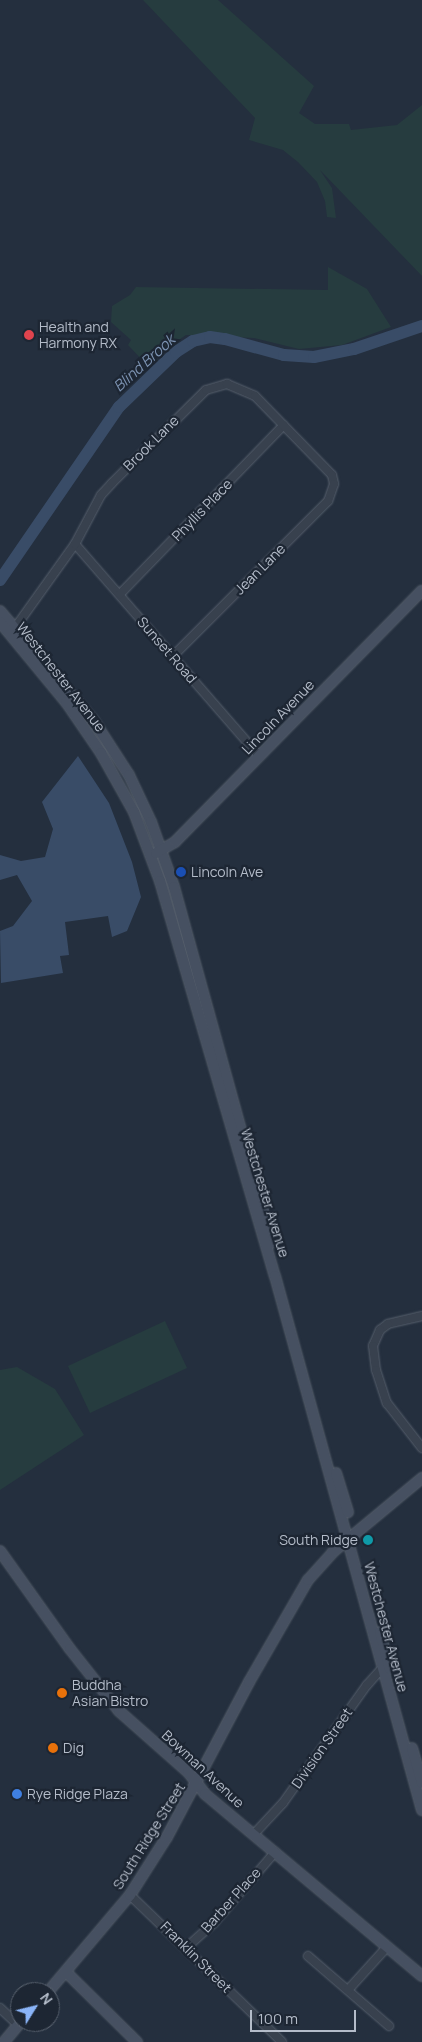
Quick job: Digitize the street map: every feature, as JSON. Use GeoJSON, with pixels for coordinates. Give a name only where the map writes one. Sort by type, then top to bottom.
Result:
{"type":"FeatureCollection","features":[{"type":"Feature","properties":{"kind":"main road","name":"Lincoln Avenue"},"geometry":{"type":"LineString","coordinates":[[150,856],[175,842],[422,591]]}},
{"type":"Feature","properties":{"kind":"main road","name":"Westchester Avenue"},"geometry":{"type":"LineString","coordinates":[[0,611],[12,631],[90,735],[128,799],[150,856],[351,1537]]}},
{"type":"Feature","properties":{"kind":"main road","name":"Westchester Avenue"},"geometry":{"type":"LineString","coordinates":[[0,622],[12,631],[108,742],[135,787],[162,850],[351,1537],[422,1809]]}},
{"type":"Feature","properties":{"kind":"main road","name":"South Ridge Street"},"geometry":{"type":"LineString","coordinates":[[57,1982],[130,1895],[197,1783],[288,1612],[308,1580],[351,1537],[422,1478]]}},
{"type":"Feature","properties":{"kind":"main road","name":"Bowman Avenue"},"geometry":{"type":"LineString","coordinates":[[0,1550],[116,1708],[254,1834],[422,1976]]}},
{"type":"Feature","properties":{"kind":"main road","name":"Westchester Avenue"},"geometry":{"type":"LineString","coordinates":[[385,1664],[419,1760],[422,1783]]}},
{"type":"Feature","properties":{"kind":"main road"},"geometry":{"type":"LineString","coordinates":[[66,1972],[137,2042]]}},
{"type":"Feature","properties":{"kind":"main road"},"geometry":{"type":"LineString","coordinates":[[4,2042],[13,2032]]}},
{"type":"Feature","properties":{"kind":"street","name":"Brook Lane"},"geometry":{"type":"LineString","coordinates":[[12,631],[75,544],[101,495],[189,404],[212,386],[227,384],[255,396],[332,475]]}},
{"type":"Feature","properties":{"kind":"street","name":"Phyllis Place"},"geometry":{"type":"LineString","coordinates":[[120,594],[284,425]]}},
{"type":"Feature","properties":{"kind":"street","name":"Jean Lane"},"geometry":{"type":"LineString","coordinates":[[173,656],[328,501],[334,484],[332,475]]}},
{"type":"Feature","properties":{"kind":"street","name":"Sunset Road"},"geometry":{"type":"LineString","coordinates":[[75,544],[259,756]]}},
{"type":"Feature","properties":{"kind":"street"},"geometry":{"type":"LineString","coordinates":[[422,1316],[388,1324],[380,1330],[373,1346],[376,1370],[387,1403],[422,1448]]}},
{"type":"Feature","properties":{"kind":"street","name":"Division Street"},"geometry":{"type":"LineString","coordinates":[[254,1834],[283,1803],[366,1685],[385,1664]]}},
{"type":"Feature","properties":{"kind":"street"},"geometry":{"type":"LineString","coordinates":[[411,1771],[419,1760]]}},
{"type":"Feature","properties":{"kind":"street","name":"Barber Place"},"geometry":{"type":"LineString","coordinates":[[187,1948],[214,1923],[275,1852]]}},
{"type":"Feature","properties":{"kind":"street","name":"Franklin Street"},"geometry":{"type":"LineString","coordinates":[[130,1895],[187,1948],[282,2042]]}},
{"type":"Feature","properties":{"kind":"street"},"geometry":{"type":"LineString","coordinates":[[348,1990],[387,1947]]}},
{"type":"Feature","properties":{"kind":"street"},"geometry":{"type":"LineString","coordinates":[[308,1956],[390,2026]]}},
{"type":"Feature","properties":{"kind":"street"},"geometry":{"type":"LineString","coordinates":[[0,2008],[10,2016]]}},
{"type":"Feature","properties":{"kind":"green space"},"geometry":{"type":"Polygon","coordinates":[[[143,0],[218,0],[314,86],[299,113],[315,124],[349,124],[351,130],[397,125],[422,105],[422,276],[320,170],[332,188],[336,218],[327,217],[325,201],[317,182],[298,162],[283,150],[249,140],[255,118],[143,0]]]}},
{"type":"Feature","properties":{"kind":"green space"},"geometry":{"type":"Polygon","coordinates":[[[328,267],[367,289],[391,327],[342,345],[299,349],[254,338],[186,335],[145,363],[128,345],[131,340],[111,322],[112,306],[130,295],[136,287],[328,290],[328,267]]]}},
{"type":"Feature","properties":{"kind":"green space"},"geometry":{"type":"Polygon","coordinates":[[[165,1321],[187,1368],[90,1413],[68,1366],[165,1321]]]}},
{"type":"Feature","properties":{"kind":"green space"},"geometry":{"type":"Polygon","coordinates":[[[17,1367],[55,1389],[84,1435],[0,1490],[0,1370],[17,1367]]]}},
{"type":"Feature","properties":{"kind":"water"},"geometry":{"type":"Polygon","coordinates":[[[78,756],[109,803],[132,862],[141,897],[127,931],[112,937],[108,916],[65,922],[69,955],[60,956],[63,973],[1,983],[0,931],[13,926],[32,901],[17,875],[0,880],[0,855],[21,861],[45,857],[53,829],[42,802],[78,756]]]}},
{"type":"Feature","properties":{"kind":"waterway","name":"Blind Brook"},"geometry":{"type":"LineString","coordinates":[[0,580],[119,407],[176,352],[193,341],[210,337],[225,339],[284,355],[314,357],[354,349],[422,326]]}},
{"type":"Feature","properties":{"kind":"place","name":"Health and Harmony RX"},"geometry":{"type":"Point","coordinates":[29,335]}},
{"type":"Feature","properties":{"kind":"place","name":"Lincoln Ave"},"geometry":{"type":"Point","coordinates":[181,872]}},
{"type":"Feature","properties":{"kind":"place","name":"South Ridge"},"geometry":{"type":"Point","coordinates":[368,1540]}},
{"type":"Feature","properties":{"kind":"place","name":"Buddha Asian Bistro"},"geometry":{"type":"Point","coordinates":[62,1693]}},
{"type":"Feature","properties":{"kind":"place","name":"Dig"},"geometry":{"type":"Point","coordinates":[53,1748]}},
{"type":"Feature","properties":{"kind":"place","name":"Rye Ridge Plaza"},"geometry":{"type":"Point","coordinates":[17,1794]}}]}
